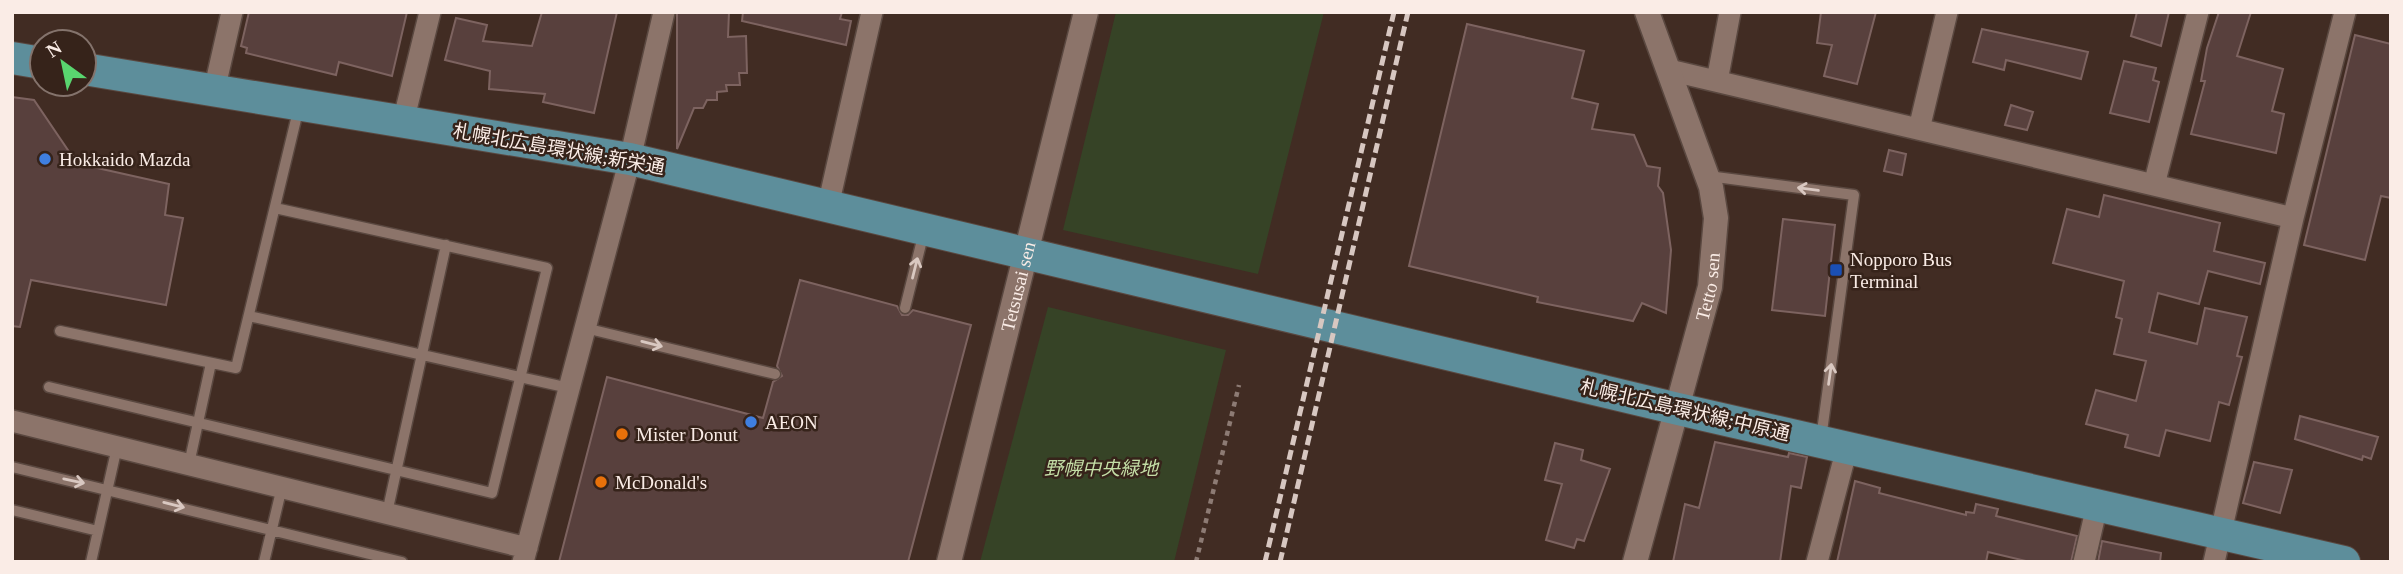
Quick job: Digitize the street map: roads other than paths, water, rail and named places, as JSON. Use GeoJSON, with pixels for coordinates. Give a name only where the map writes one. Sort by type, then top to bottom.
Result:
{"type":"FeatureCollection","features":[{"type":"Feature","properties":{"kind":"main road","name":"札幌北広島環状線;新栄通"},"geometry":{"type":"LineString","coordinates":[[98,71],[630,159],[1028,253]]}},
{"type":"Feature","properties":{"kind":"main road","name":"札幌北広島環状線;中原通"},"geometry":{"type":"LineString","coordinates":[[1028,253],[1678,409],[2097,506],[2217,548],[2344,562]]}},
{"type":"Feature","properties":{"kind":"street"},"geometry":{"type":"LineString","coordinates":[[214,91],[232,12]]}},
{"type":"Feature","properties":{"kind":"street"},"geometry":{"type":"LineString","coordinates":[[403,122],[430,12]]}},
{"type":"Feature","properties":{"kind":"street"},"geometry":{"type":"LineString","coordinates":[[12,421],[387,513],[525,555],[630,159],[664,12]]}},
{"type":"Feature","properties":{"kind":"street"},"geometry":{"type":"LineString","coordinates":[[828,206],[872,12]]}},
{"type":"Feature","properties":{"kind":"street","name":"Tetsusai sen"},"geometry":{"type":"LineString","coordinates":[[949,562],[1086,12]]}},
{"type":"Feature","properties":{"kind":"street","name":"Tetto sen"},"geometry":{"type":"LineString","coordinates":[[1634,562],[1710,286],[1716,218],[1707,176],[1647,12]]}},
{"type":"Feature","properties":{"kind":"street"},"geometry":{"type":"LineString","coordinates":[[1717,81],[1730,12]]}},
{"type":"Feature","properties":{"kind":"street"},"geometry":{"type":"LineString","coordinates":[[1919,129],[1947,12]]}},
{"type":"Feature","properties":{"kind":"street"},"geometry":{"type":"LineString","coordinates":[[2154,185],[2198,12]]}},
{"type":"Feature","properties":{"kind":"street"},"geometry":{"type":"LineString","coordinates":[[2217,548],[2293,218],[2345,12]]}},
{"type":"Feature","properties":{"kind":"street"},"geometry":{"type":"LineString","coordinates":[[1669,70],[2293,218]]}},
{"type":"Feature","properties":{"kind":"street"},"geometry":{"type":"LineString","coordinates":[[1817,562],[1834,445]]}},
{"type":"Feature","properties":{"kind":"street"},"geometry":{"type":"LineString","coordinates":[[2084,562],[2097,506]]}},
{"type":"Feature","properties":{"kind":"lane"},"geometry":{"type":"LineString","coordinates":[[60,331],[236,368],[300,105]]}},
{"type":"Feature","properties":{"kind":"lane"},"geometry":{"type":"LineString","coordinates":[[1707,176],[1854,195],[1834,445]]}},
{"type":"Feature","properties":{"kind":"lane"},"geometry":{"type":"LineString","coordinates":[[49,387],[492,493],[547,268],[275,208]]}},
{"type":"Feature","properties":{"kind":"lane"},"geometry":{"type":"LineString","coordinates":[[905,308],[925,229]]}},
{"type":"Feature","properties":{"kind":"lane"},"geometry":{"type":"LineString","coordinates":[[387,513],[446,245]]}},
{"type":"Feature","properties":{"kind":"lane"},"geometry":{"type":"LineString","coordinates":[[249,316],[569,388]]}},
{"type":"Feature","properties":{"kind":"lane"},"geometry":{"type":"LineString","coordinates":[[585,328],[775,374]]}},
{"type":"Feature","properties":{"kind":"lane"},"geometry":{"type":"LineString","coordinates":[[188,464],[211,363]]}},
{"type":"Feature","properties":{"kind":"lane"},"geometry":{"type":"LineString","coordinates":[[91,562],[117,447]]}},
{"type":"Feature","properties":{"kind":"lane"},"geometry":{"type":"LineString","coordinates":[[12,467],[402,562]]}},
{"type":"Feature","properties":{"kind":"lane"},"geometry":{"type":"LineString","coordinates":[[264,562],[282,488]]}},
{"type":"Feature","properties":{"kind":"lane"},"geometry":{"type":"LineString","coordinates":[[12,510],[98,531]]}},
{"type":"Feature","properties":{"kind":"railway"},"geometry":{"type":"LineString","coordinates":[[1265,562],[1394,12]]}},
{"type":"Feature","properties":{"kind":"railway"},"geometry":{"type":"LineString","coordinates":[[1280,562],[1408,12]]}},
{"type":"Feature","properties":{"kind":"place","name":"Hokkaido Mazda"},"geometry":{"type":"Point","coordinates":[45,159]}},
{"type":"Feature","properties":{"kind":"place","name":"Nopporo Bus Terminal"},"geometry":{"type":"Point","coordinates":[1836,270]}},
{"type":"Feature","properties":{"kind":"place","name":"AEON"},"geometry":{"type":"Point","coordinates":[751,422]}},
{"type":"Feature","properties":{"kind":"place","name":"Mister Donut"},"geometry":{"type":"Point","coordinates":[622,434]}},
{"type":"Feature","properties":{"kind":"place","name":"McDonald's"},"geometry":{"type":"Point","coordinates":[601,482]}},
{"type":"Feature","properties":{"kind":"park label","name":"野幌中央緑地"},"geometry":{"type":"Point","coordinates":[1101,468]}}]}
